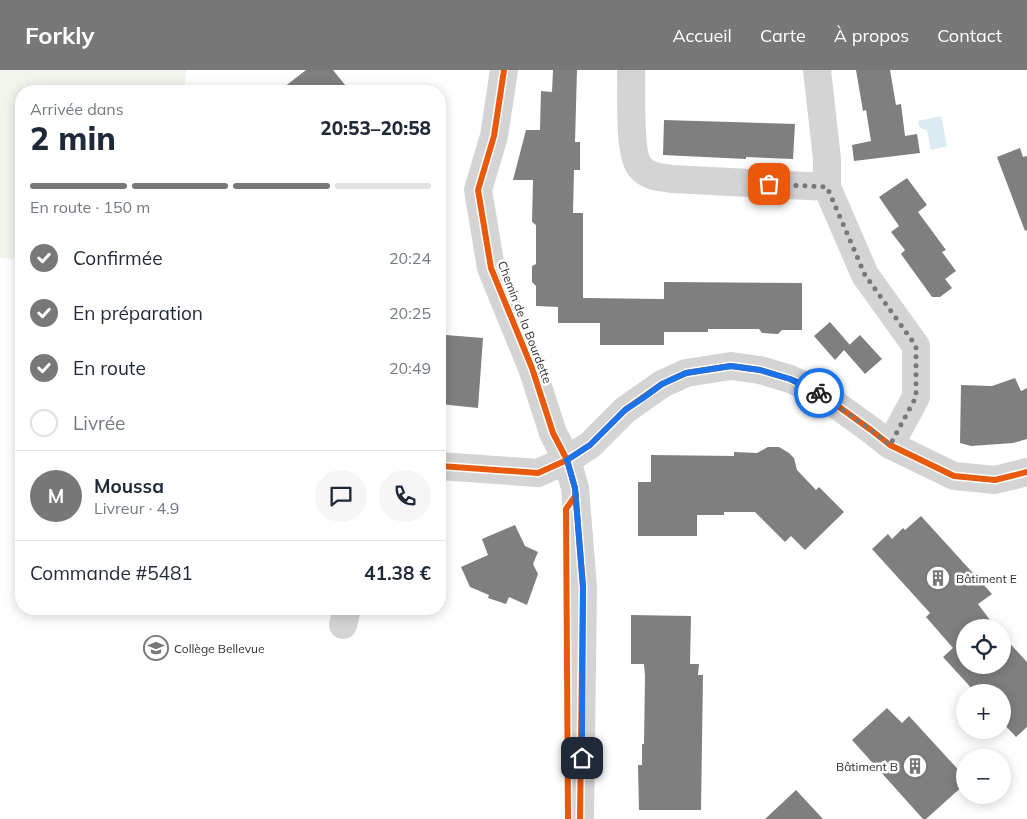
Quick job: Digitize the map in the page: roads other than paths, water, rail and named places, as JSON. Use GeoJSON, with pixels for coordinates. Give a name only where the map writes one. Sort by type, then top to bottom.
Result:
{"type":"FeatureCollection","features":[{"type":"Feature","properties":{"kind":"street","name":"Chemin de la Bourdette"},"geometry":{"type":"LineString","coordinates":[[504,70],[494,136],[478,190],[491,268],[532,368],[553,433],[567,460],[575,488],[583,587],[580,819]]}},
{"type":"Feature","properties":{"kind":"street"},"geometry":{"type":"LineString","coordinates":[[632,70],[634,151],[639,166],[653,176],[672,179],[827,187]]}},
{"type":"Feature","properties":{"kind":"street"},"geometry":{"type":"LineString","coordinates":[[817,70],[827,159],[827,187],[865,275],[916,346],[916,397],[890,445]]}},
{"type":"Feature","properties":{"kind":"street"},"geometry":{"type":"LineString","coordinates":[[446,466],[538,473],[567,460],[590,445],[625,410],[662,384],[686,373],[731,366],[760,370],[790,379],[817,391],[890,445],[954,476],[995,480],[1027,472]]}},
{"type":"Feature","properties":{"kind":"place","name":"Bâtiment E"},"geometry":{"type":"Point","coordinates":[938,578]}},
{"type":"Feature","properties":{"kind":"place","name":"Collège Bellevue"},"geometry":{"type":"Point","coordinates":[156,648]}},
{"type":"Feature","properties":{"kind":"place","name":"Bâtiment B"},"geometry":{"type":"Point","coordinates":[915,766]}}]}
